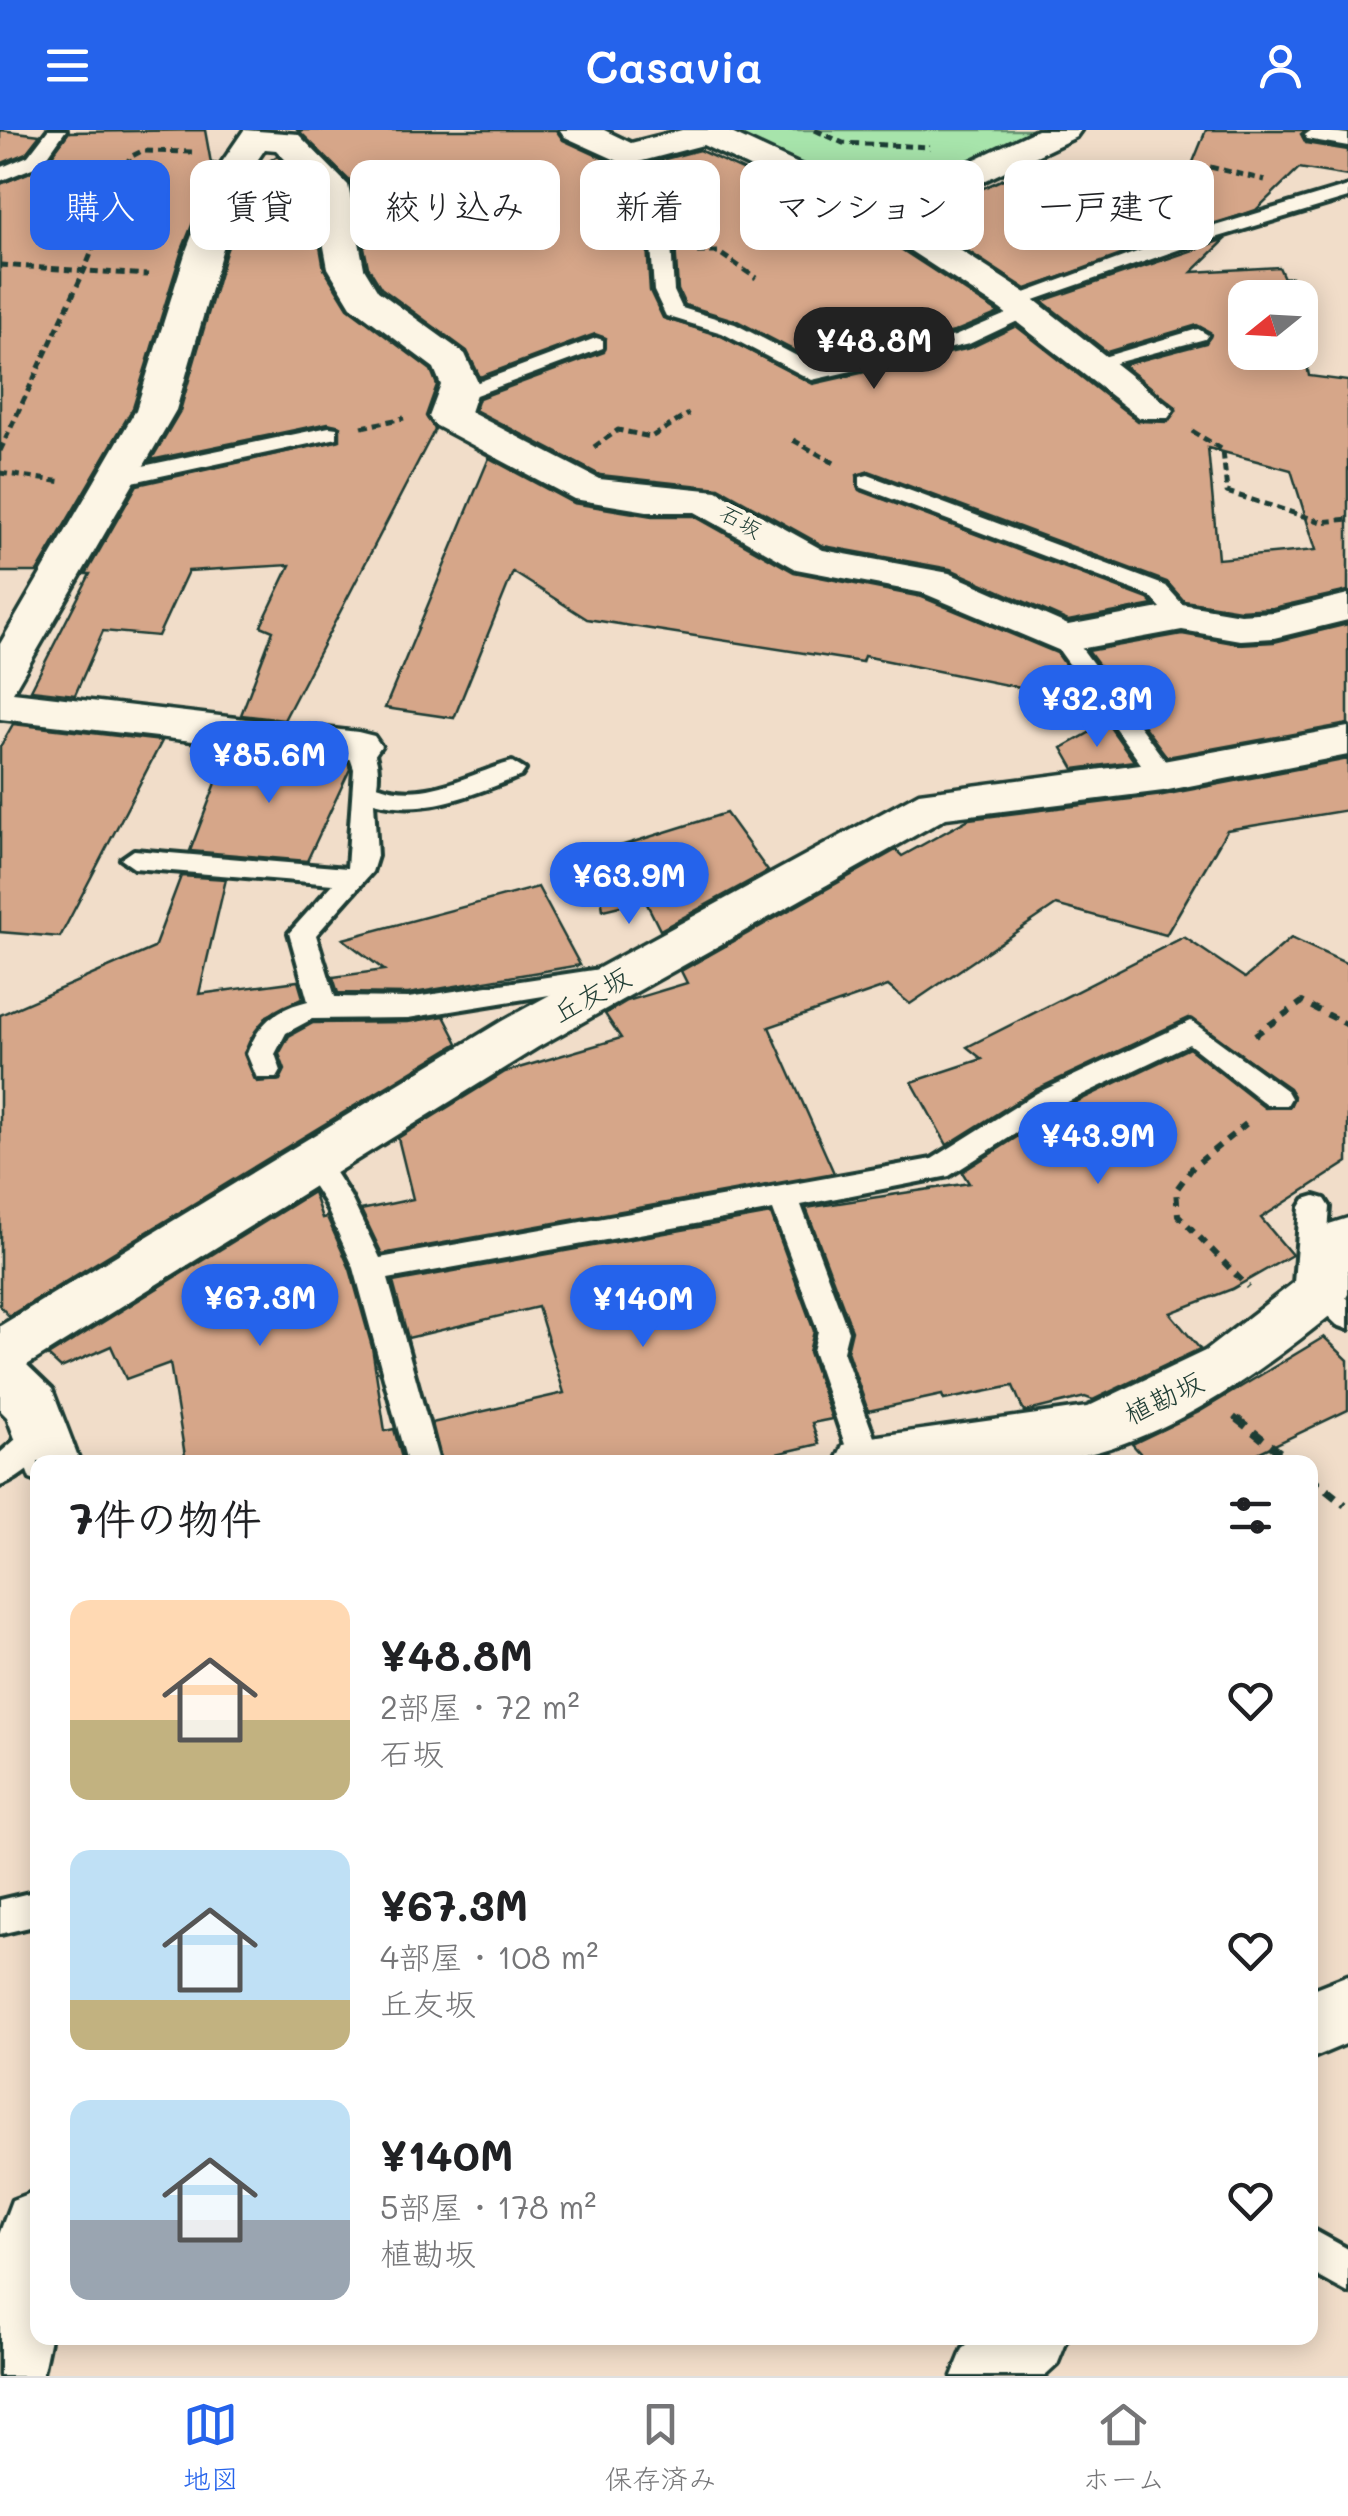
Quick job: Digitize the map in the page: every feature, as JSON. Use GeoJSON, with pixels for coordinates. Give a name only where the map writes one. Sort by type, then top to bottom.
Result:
{"type":"FeatureCollection","features":[{"type":"Feature","properties":{"kind":"street"},"geometry":{"type":"LineString","coordinates":[[577,130],[627,155],[706,134],[762,160]]}},
{"type":"Feature","properties":{"kind":"street"},"geometry":{"type":"LineString","coordinates":[[984,168],[1064,130]]}},
{"type":"Feature","properties":{"kind":"street"},"geometry":{"type":"LineString","coordinates":[[0,682],[156,410],[204,252],[253,140]]}},
{"type":"Feature","properties":{"kind":"street","name":"石坂"},"geometry":{"type":"LineString","coordinates":[[253,140],[286,141],[330,185],[346,268],[364,298],[451,362],[460,386],[450,417],[588,490],[653,500],[703,500],[811,560],[934,582],[1063,639]]}},
{"type":"Feature","properties":{"kind":"street"},"geometry":{"type":"LineString","coordinates":[[934,250],[1020,306],[1154,410]]}},
{"type":"Feature","properties":{"kind":"street"},"geometry":{"type":"LineString","coordinates":[[1063,639],[1182,617],[1240,627],[1274,626],[1348,607]]}},
{"type":"Feature","properties":{"kind":"street"},"geometry":{"type":"LineString","coordinates":[[0,705],[361,767]]}},
{"type":"Feature","properties":{"kind":"street","name":"丘友坂"},"geometry":{"type":"LineString","coordinates":[[0,1354],[626,974],[934,804],[1162,776],[1348,741]]}},
{"type":"Feature","properties":{"kind":"street","name":"植勘坂"},"geometry":{"type":"LineString","coordinates":[[966,1455],[1066,1448],[1096,1429],[1225,1367],[1326,1297],[1332,1223]]}},
{"type":"Feature","properties":{"kind":"street"},"geometry":{"type":"LineString","coordinates":[[0,1374],[32,1405],[47,1448]]}},
{"type":"Feature","properties":{"kind":"street"},"geometry":{"type":"LineString","coordinates":[[1318,2021],[1348,2008]]}},
{"type":"Feature","properties":{"kind":"street"},"geometry":{"type":"LineString","coordinates":[[4,2376],[24,2236]]}},
{"type":"Feature","properties":{"kind":"street"},"geometry":{"type":"LineString","coordinates":[[990,2376],[1023,2345]]}},
{"type":"Feature","properties":{"kind":"lane"},"geometry":{"type":"LineString","coordinates":[[0,175],[35,160],[57,130]]}},
{"type":"Feature","properties":{"kind":"lane"},"geometry":{"type":"LineString","coordinates":[[1314,135],[1348,140]]}},
{"type":"Feature","properties":{"kind":"lane"},"geometry":{"type":"LineString","coordinates":[[627,155],[659,212],[664,292],[673,312],[688,320],[728,328],[819,376],[962,340],[1020,306],[1182,242],[1348,192]]}},
{"type":"Feature","properties":{"kind":"lane"},"geometry":{"type":"LineString","coordinates":[[1093,364],[1198,335]]}},
{"type":"Feature","properties":{"kind":"lane"},"geometry":{"type":"LineString","coordinates":[[457,394],[596,344]]}},
{"type":"Feature","properties":{"kind":"lane"},"geometry":{"type":"LineString","coordinates":[[115,484],[329,434]]}},
{"type":"Feature","properties":{"kind":"lane"},"geometry":{"type":"LineString","coordinates":[[868,482],[1158,590],[1182,617]]}},
{"type":"Feature","properties":{"kind":"lane"},"geometry":{"type":"LineString","coordinates":[[1063,639],[1162,776]]}},
{"type":"Feature","properties":{"kind":"lane"},"geometry":{"type":"LineString","coordinates":[[361,767],[385,800],[410,803],[512,770]]}},
{"type":"Feature","properties":{"kind":"lane"},"geometry":{"type":"LineString","coordinates":[[324,1006],[302,934],[354,877],[364,856],[361,767]]}},
{"type":"Feature","properties":{"kind":"lane"},"geometry":{"type":"LineString","coordinates":[[134,858],[354,877]]}},
{"type":"Feature","properties":{"kind":"lane"},"geometry":{"type":"LineString","coordinates":[[267,1071],[262,1054],[274,1024],[293,1013],[324,1006],[408,1008],[626,974]]}},
{"type":"Feature","properties":{"kind":"lane"},"geometry":{"type":"LineString","coordinates":[[373,1271],[503,1244],[562,1238],[939,1168],[1047,1100],[1191,1031],[1277,1098]]}},
{"type":"Feature","properties":{"kind":"lane"},"geometry":{"type":"LineString","coordinates":[[313,1162],[334,1191],[373,1271],[421,1455]]}},
{"type":"Feature","properties":{"kind":"lane"},"geometry":{"type":"LineString","coordinates":[[783,1196],[833,1331],[828,1352],[863,1455]]}},
{"type":"Feature","properties":{"kind":"lane"},"geometry":{"type":"LineString","coordinates":[[0,1473],[30,1457]]}},
{"type":"Feature","properties":{"kind":"lane"},"geometry":{"type":"LineString","coordinates":[[0,1917],[30,1910]]}},
{"type":"Feature","properties":{"kind":"lane"},"geometry":{"type":"LineString","coordinates":[[1318,2253],[1348,2273]]}},
{"type":"Feature","properties":{"kind":"path"},"geometry":{"type":"LineString","coordinates":[[815,130],[843,143],[930,147]]}},
{"type":"Feature","properties":{"kind":"path"},"geometry":{"type":"LineString","coordinates":[[0,451],[84,271],[130,157],[142,151],[253,140]]}},
{"type":"Feature","properties":{"kind":"path"},"geometry":{"type":"LineString","coordinates":[[661,252],[718,252],[756,278]]}},
{"type":"Feature","properties":{"kind":"path"},"geometry":{"type":"LineString","coordinates":[[0,264],[140,274]]}},
{"type":"Feature","properties":{"kind":"path"},"geometry":{"type":"LineString","coordinates":[[1154,410],[1223,450],[1227,492],[1322,522],[1348,519]]}},
{"type":"Feature","properties":{"kind":"path"},"geometry":{"type":"LineString","coordinates":[[556,473],[618,430],[651,437],[689,414]]}},
{"type":"Feature","properties":{"kind":"path"},"geometry":{"type":"LineString","coordinates":[[329,434],[404,418]]}},
{"type":"Feature","properties":{"kind":"path"},"geometry":{"type":"LineString","coordinates":[[793,440],[868,482]]}},
{"type":"Feature","properties":{"kind":"path"},"geometry":{"type":"LineString","coordinates":[[0,473],[115,484]]}},
{"type":"Feature","properties":{"kind":"path"},"geometry":{"type":"LineString","coordinates":[[1224,1056],[1302,1002],[1348,1025]]}},
{"type":"Feature","properties":{"kind":"path"},"geometry":{"type":"LineString","coordinates":[[1277,1098],[1183,1178],[1176,1190],[1178,1215],[1261,1296],[1326,1297]]}},
{"type":"Feature","properties":{"kind":"path"},"geometry":{"type":"LineString","coordinates":[[1192,1384],[1283,1455]]}},
{"type":"Feature","properties":{"kind":"path"},"geometry":{"type":"LineString","coordinates":[[1318,1483],[1345,1505]]}},
{"type":"Feature","properties":{"kind":"green space"},"geometry":{"type":"Polygon","coordinates":[[[722,130],[1046,130],[984,161],[785,160],[722,130]]]}},
{"type":"Feature","properties":{"kind":"building"},"geometry":{"type":"Polygon","coordinates":[[[0,130],[40,135],[26,153],[0,164],[0,130]]]}},
{"type":"Feature","properties":{"kind":"building"},"geometry":{"type":"Polygon","coordinates":[[[205,130],[210,160],[190,160],[190,230],[133,408],[37,572],[0,572],[0,184],[30,172],[30,250],[170,250],[170,160],[48,160],[69,132],[205,130]]]}},
{"type":"Feature","properties":{"kind":"building"},"geometry":{"type":"Polygon","coordinates":[[[298,130],[556,130],[563,140],[607,160],[580,160],[580,250],[647,250],[650,291],[663,318],[721,336],[813,384],[970,348],[1016,326],[1138,421],[1168,422],[1176,407],[1123,365],[1206,343],[1210,332],[1197,325],[1107,352],[1042,301],[1193,250],[1214,250],[1214,243],[1226,239],[1192,272],[1279,267],[1284,278],[1291,280],[1228,280],[1228,370],[1308,370],[1309,376],[1348,381],[1348,591],[1273,608],[1240,610],[1184,601],[1167,582],[869,471],[857,475],[859,490],[1148,599],[1154,605],[1068,621],[950,569],[824,546],[719,488],[600,475],[475,410],[479,398],[604,352],[606,338],[595,334],[480,377],[467,351],[381,288],[368,267],[365,250],[560,250],[560,160],[350,160],[350,181],[298,130]],[[1208,448],[1218,559],[1316,550],[1291,470],[1208,448]]]}},
{"type":"Feature","properties":{"kind":"building"},"geometry":{"type":"Polygon","coordinates":[[[1206,130],[1306,130],[1301,134],[1306,143],[1348,150],[1348,176],[1299,168],[1256,210],[1214,224],[1214,160],[1194,160],[1206,130]]]}},
{"type":"Feature","properties":{"kind":"building"},"geometry":{"type":"Polygon","coordinates":[[[699,150],[740,169],[740,250],[902,250],[999,313],[954,332],[822,365],[737,321],[685,305],[678,290],[675,250],[720,250],[720,160],[661,160],[699,150]]]}},
{"type":"Feature","properties":{"kind":"building"},"geometry":{"type":"Polygon","coordinates":[[[1004,179],[1004,250],[1140,250],[1026,289],[966,250],[984,250],[984,188],[1004,179]]]}},
{"type":"Feature","properties":{"kind":"building"},"geometry":{"type":"Polygon","coordinates":[[[321,250],[324,269],[348,308],[431,370],[437,385],[426,416],[435,429],[284,720],[241,715],[273,631],[261,626],[290,565],[188,571],[158,636],[103,631],[75,695],[31,690],[90,574],[86,574],[137,485],[340,440],[340,426],[328,423],[151,460],[180,411],[226,252],[321,250]]]}},
{"type":"Feature","properties":{"kind":"building"},"geometry":{"type":"Polygon","coordinates":[[[489,458],[573,503],[652,516],[694,516],[794,572],[922,597],[1057,653],[1095,706],[1046,718],[1031,690],[864,656],[862,662],[587,619],[513,572],[454,718],[385,708],[489,458]]]}},
{"type":"Feature","properties":{"kind":"building"},"geometry":{"type":"Polygon","coordinates":[[[1348,624],[1348,724],[1167,757],[1131,709],[1155,696],[1153,692],[1124,699],[1088,651],[1182,634],[1239,644],[1274,642],[1348,624]]]}},
{"type":"Feature","properties":{"kind":"building"},"geometry":{"type":"Polygon","coordinates":[[[1107,723],[1134,761],[1074,769],[1062,748],[1107,723]]]}},
{"type":"Feature","properties":{"kind":"building"},"geometry":{"type":"Polygon","coordinates":[[[13,724],[162,741],[60,937],[0,932],[0,747],[13,724]]]}},
{"type":"Feature","properties":{"kind":"building"},"geometry":{"type":"Polygon","coordinates":[[[229,749],[348,763],[350,769],[307,861],[190,851],[229,749]]]}},
{"type":"Feature","properties":{"kind":"building"},"geometry":{"type":"Polygon","coordinates":[[[1348,759],[1348,810],[1227,830],[1166,935],[1056,905],[910,1004],[888,986],[769,1027],[834,1173],[382,1254],[361,1210],[413,1199],[398,1138],[505,1072],[621,1038],[605,1014],[627,1001],[687,983],[681,971],[896,850],[902,856],[969,819],[1163,795],[1348,759]]]}},
{"type":"Feature","properties":{"kind":"building"},"geometry":{"type":"Polygon","coordinates":[[[726,813],[768,871],[660,930],[645,900],[603,910],[595,854],[726,813]]]}},
{"type":"Feature","properties":{"kind":"building"},"geometry":{"type":"Polygon","coordinates":[[[181,876],[226,879],[199,994],[298,981],[303,998],[267,1016],[244,1053],[257,1082],[280,1080],[285,1070],[279,1054],[289,1036],[313,1023],[408,1022],[444,1016],[458,1043],[9,1316],[0,1306],[0,1015],[154,948],[181,876]]]}},
{"type":"Feature","properties":{"kind":"building"},"geometry":{"type":"Polygon","coordinates":[[[538,887],[580,965],[408,994],[338,993],[333,977],[384,970],[343,939],[538,887]]]}},
{"type":"Feature","properties":{"kind":"building"},"geometry":{"type":"Polygon","coordinates":[[[1184,937],[1245,978],[1291,938],[1348,964],[1348,1162],[1261,1218],[1292,1255],[1232,1289],[1170,1313],[1200,1349],[1093,1400],[1085,1397],[1024,1412],[1013,1386],[944,1400],[942,1395],[868,1411],[847,1351],[852,1330],[806,1208],[969,1183],[962,1172],[1059,1110],[1189,1048],[1265,1108],[1290,1107],[1294,1096],[1289,1088],[1189,1018],[1035,1090],[947,1145],[912,1082],[982,1059],[967,1047],[1184,937]]]}},
{"type":"Feature","properties":{"kind":"building"},"geometry":{"type":"Polygon","coordinates":[[[313,1192],[322,1218],[327,1217],[350,1269],[372,1347],[385,1431],[394,1429],[401,1455],[185,1455],[170,1363],[126,1379],[111,1346],[61,1368],[48,1356],[313,1192]]]}},
{"type":"Feature","properties":{"kind":"building"},"geometry":{"type":"Polygon","coordinates":[[[771,1214],[814,1331],[809,1352],[832,1419],[812,1423],[819,1444],[771,1455],[440,1455],[432,1423],[564,1393],[538,1307],[408,1338],[393,1282],[771,1214]]]}},
{"type":"Feature","properties":{"kind":"building"},"geometry":{"type":"Polygon","coordinates":[[[1324,1337],[1348,1360],[1348,1410],[1254,1455],[1142,1455],[1132,1444],[1199,1412],[1324,1337]]]}}]}
